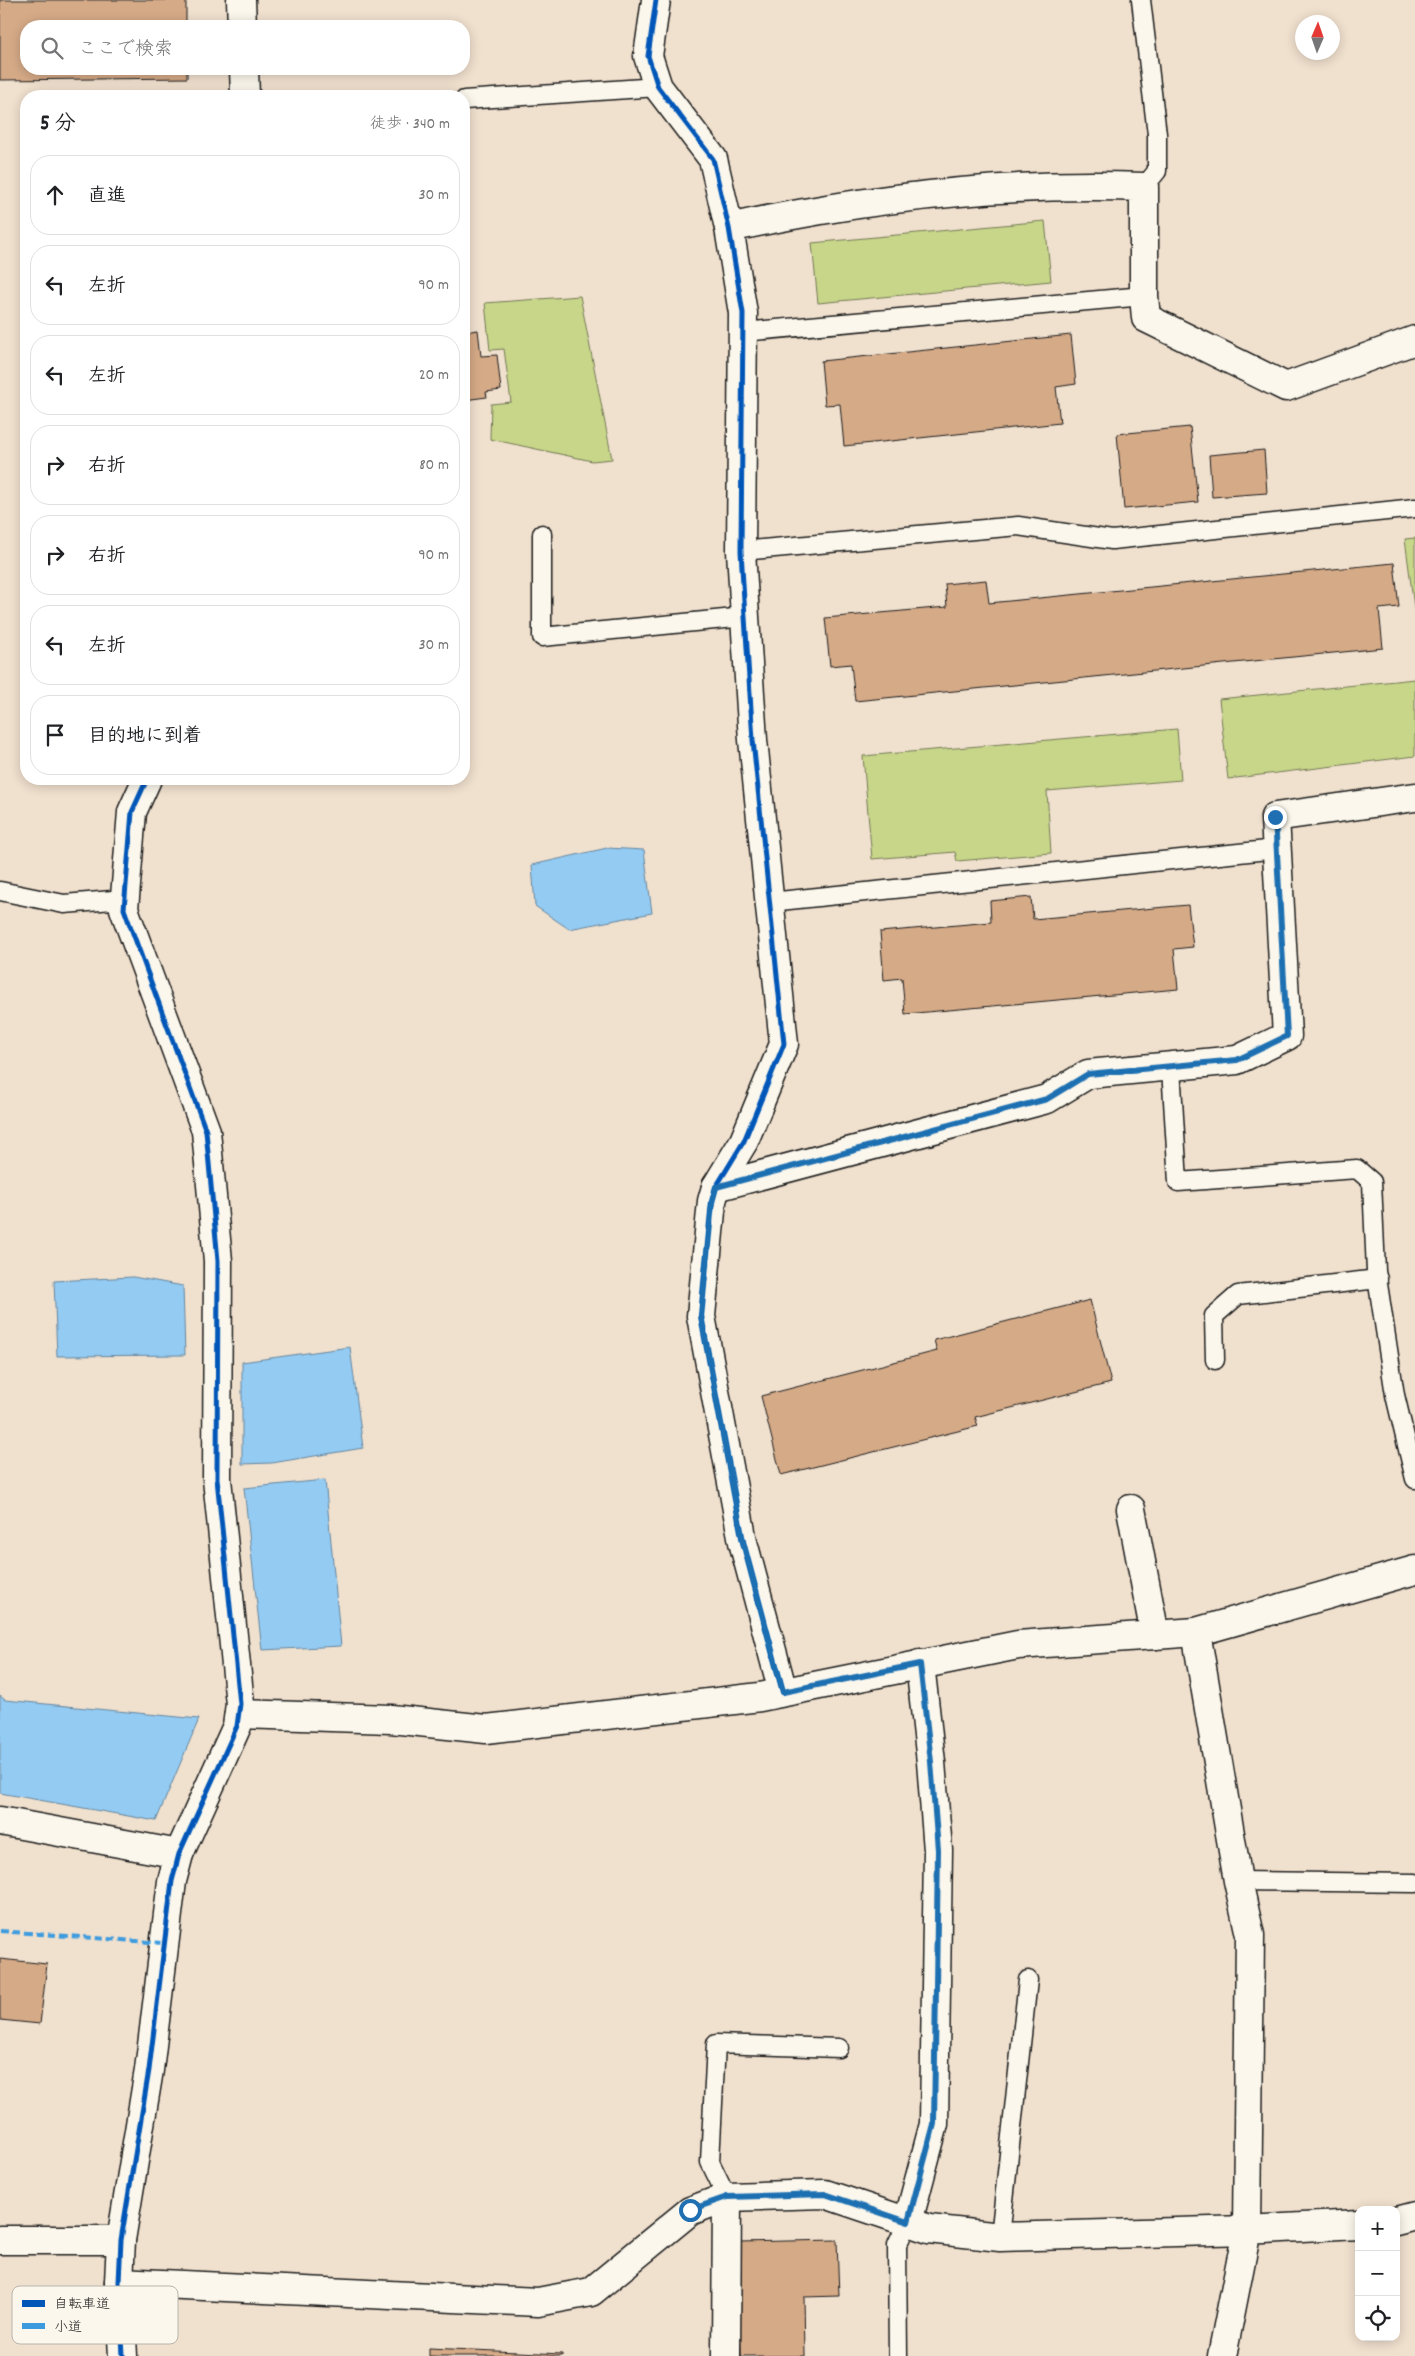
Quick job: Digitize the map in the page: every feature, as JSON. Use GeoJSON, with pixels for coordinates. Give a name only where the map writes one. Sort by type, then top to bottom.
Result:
{"type":"FeatureCollection","features":[{"type":"Feature","properties":{"kind":"street"},"geometry":{"type":"LineString","coordinates":[[241,0],[242,20]]}},
{"type":"Feature","properties":{"kind":"street"},"geometry":{"type":"LineString","coordinates":[[656,0],[648,56],[658,87],[713,159],[729,228],[743,313],[742,551],[745,617],[753,740],[784,1044],[744,1141],[716,1187],[712,1202],[701,1316],[743,1542],[783,1692]]}},
{"type":"Feature","properties":{"kind":"street"},"geometry":{"type":"LineString","coordinates":[[244,75],[245,90]]}},
{"type":"Feature","properties":{"kind":"street"},"geometry":{"type":"LineString","coordinates":[[729,228],[771,218],[916,197],[1079,185],[1144,187],[1144,296],[1146,318],[1286,388],[1415,340]]}},
{"type":"Feature","properties":{"kind":"street"},"geometry":{"type":"LineString","coordinates":[[119,2286],[121,2240],[149,2070],[172,1880],[179,1854],[237,1726],[240,1704],[217,1479],[218,1261],[206,1131],[124,909],[132,812],[144,785]]}},
{"type":"Feature","properties":{"kind":"street"},"geometry":{"type":"LineString","coordinates":[[716,1187],[1047,1099],[1088,1074],[1171,1068],[1237,1060],[1287,1036],[1275,817],[1415,797]]}},
{"type":"Feature","properties":{"kind":"street"},"geometry":{"type":"LineString","coordinates":[[1131,1508],[1155,1635]]}},
{"type":"Feature","properties":{"kind":"street"},"geometry":{"type":"LineString","coordinates":[[239,1714],[391,1719],[486,1729],[760,1697],[1018,1645],[1196,1632],[1415,1570]]}},
{"type":"Feature","properties":{"kind":"street"},"geometry":{"type":"LineString","coordinates":[[1196,1632],[1238,1881],[1250,1935],[1247,2230],[1222,2356]]}},
{"type":"Feature","properties":{"kind":"street"},"geometry":{"type":"LineString","coordinates":[[908,2222],[934,2124],[938,1850],[931,1762],[920,1664]]}},
{"type":"Feature","properties":{"kind":"street"},"geometry":{"type":"LineString","coordinates":[[0,1821],[179,1854]]}},
{"type":"Feature","properties":{"kind":"street"},"geometry":{"type":"LineString","coordinates":[[119,2282],[538,2302],[592,2292],[690,2210],[727,2197],[825,2194],[929,2229],[1000,2237],[1247,2230],[1355,2224]]}},
{"type":"Feature","properties":{"kind":"street"},"geometry":{"type":"LineString","coordinates":[[726,2356],[727,2197]]}},
{"type":"Feature","properties":{"kind":"street"},"geometry":{"type":"LineString","coordinates":[[1400,2220],[1415,2216]]}},
{"type":"Feature","properties":{"kind":"street"},"geometry":{"type":"LineString","coordinates":[[0,2240],[121,2240]]}},
{"type":"Feature","properties":{"kind":"lane"},"geometry":{"type":"LineString","coordinates":[[1141,0],[1157,134],[1157,171],[1144,187]]}},
{"type":"Feature","properties":{"kind":"lane"},"geometry":{"type":"LineString","coordinates":[[470,100],[658,87]]}},
{"type":"Feature","properties":{"kind":"lane"},"geometry":{"type":"LineString","coordinates":[[743,332],[1144,296]]}},
{"type":"Feature","properties":{"kind":"lane"},"geometry":{"type":"LineString","coordinates":[[742,551],[1018,526],[1112,540],[1415,508]]}},
{"type":"Feature","properties":{"kind":"lane"},"geometry":{"type":"LineString","coordinates":[[542,534],[542,637],[745,617]]}},
{"type":"Feature","properties":{"kind":"lane"},"geometry":{"type":"LineString","coordinates":[[770,902],[1277,849]]}},
{"type":"Feature","properties":{"kind":"lane"},"geometry":{"type":"LineString","coordinates":[[0,890],[64,904],[125,899]]}},
{"type":"Feature","properties":{"kind":"lane"},"geometry":{"type":"LineString","coordinates":[[1171,1068],[1178,1182],[1357,1169],[1372,1182],[1378,1280],[1395,1395],[1415,1479]]}},
{"type":"Feature","properties":{"kind":"lane"},"geometry":{"type":"LineString","coordinates":[[1214,1360],[1214,1316],[1238,1296],[1378,1280]]}},
{"type":"Feature","properties":{"kind":"lane"},"geometry":{"type":"LineString","coordinates":[[1238,1881],[1415,1884]]}},
{"type":"Feature","properties":{"kind":"lane"},"geometry":{"type":"LineString","coordinates":[[1000,2237],[1028,1980]]}},
{"type":"Feature","properties":{"kind":"lane"},"geometry":{"type":"LineString","coordinates":[[727,2197],[710,2162],[716,2044],[839,2048]]}},
{"type":"Feature","properties":{"kind":"lane"},"geometry":{"type":"LineString","coordinates":[[898,2356],[897,2245],[908,2222]]}},
{"type":"Feature","properties":{"kind":"green space"},"geometry":{"type":"Polygon","coordinates":[[[1045,221],[1051,281],[818,303],[812,243],[1045,221]]]}},
{"type":"Feature","properties":{"kind":"green space"},"geometry":{"type":"Polygon","coordinates":[[[580,296],[612,459],[592,461],[490,439],[491,404],[511,402],[504,349],[490,350],[485,303],[580,296]]]}},
{"type":"Feature","properties":{"kind":"green space"},"geometry":{"type":"Polygon","coordinates":[[[1415,538],[1415,615],[1405,539],[1415,538]]]}},
{"type":"Feature","properties":{"kind":"green space"},"geometry":{"type":"Polygon","coordinates":[[[1415,679],[1415,756],[1228,779],[1219,699],[1415,679]]]}},
{"type":"Feature","properties":{"kind":"green space"},"geometry":{"type":"Polygon","coordinates":[[[1177,729],[1181,780],[1047,791],[1051,853],[957,861],[955,852],[872,859],[863,756],[1177,729]]]}},
{"type":"Feature","properties":{"kind":"water"},"geometry":{"type":"Polygon","coordinates":[[[607,848],[644,850],[652,913],[569,929],[535,906],[532,865],[607,848]]]}},
{"type":"Feature","properties":{"kind":"water"},"geometry":{"type":"Polygon","coordinates":[[[133,1277],[183,1286],[185,1355],[57,1356],[54,1281],[133,1277]]]}},
{"type":"Feature","properties":{"kind":"water"},"geometry":{"type":"Polygon","coordinates":[[[350,1347],[363,1448],[272,1463],[242,1464],[242,1362],[350,1347]]]}},
{"type":"Feature","properties":{"kind":"water"},"geometry":{"type":"Polygon","coordinates":[[[325,1480],[341,1646],[262,1650],[244,1488],[325,1480]]]}},
{"type":"Feature","properties":{"kind":"water"},"geometry":{"type":"Polygon","coordinates":[[[0,1696],[5,1700],[199,1719],[156,1821],[0,1793],[0,1696]]]}},
{"type":"Feature","properties":{"kind":"building"},"geometry":{"type":"Polygon","coordinates":[[[0,0],[186,0],[186,20],[20,20],[20,75],[187,75],[187,78],[0,80],[0,0]]]}},
{"type":"Feature","properties":{"kind":"building"},"geometry":{"type":"Polygon","coordinates":[[[478,330],[481,356],[497,355],[501,390],[486,392],[487,397],[470,399],[470,331],[478,330]]]}},
{"type":"Feature","properties":{"kind":"building"},"geometry":{"type":"Polygon","coordinates":[[[1071,335],[1076,384],[1056,387],[1060,423],[844,446],[840,404],[825,405],[821,361],[1071,335]]]}},
{"type":"Feature","properties":{"kind":"building"},"geometry":{"type":"Polygon","coordinates":[[[1190,427],[1198,502],[1124,509],[1117,434],[1190,427]]]}},
{"type":"Feature","properties":{"kind":"building"},"geometry":{"type":"Polygon","coordinates":[[[1264,450],[1267,493],[1212,497],[1209,455],[1264,450]]]}},
{"type":"Feature","properties":{"kind":"building"},"geometry":{"type":"Polygon","coordinates":[[[1394,563],[1399,607],[1379,609],[1383,648],[855,701],[851,664],[830,666],[825,618],[947,607],[945,584],[986,580],[989,603],[1394,563]]]}},
{"type":"Feature","properties":{"kind":"building"},"geometry":{"type":"Polygon","coordinates":[[[1031,897],[1033,919],[1188,905],[1193,947],[1174,949],[1178,989],[905,1014],[902,978],[884,980],[880,932],[991,922],[990,901],[1031,897]]]}},
{"type":"Feature","properties":{"kind":"building"},"geometry":{"type":"Polygon","coordinates":[[[1090,1300],[1111,1383],[975,1417],[978,1426],[781,1475],[761,1396],[937,1351],[934,1340],[1090,1300]]]}},
{"type":"Feature","properties":{"kind":"building"},"geometry":{"type":"Polygon","coordinates":[[[0,1959],[47,1964],[40,2024],[0,2020],[0,1959]]]}},
{"type":"Feature","properties":{"kind":"building"},"geometry":{"type":"Polygon","coordinates":[[[837,2240],[839,2296],[804,2297],[805,2356],[741,2356],[738,2242],[837,2240]]]}},
{"type":"Feature","properties":{"kind":"building"},"geometry":{"type":"Polygon","coordinates":[[[429,2348],[562,2354],[562,2356],[429,2356],[429,2348]]]}},
{"type":"Feature","properties":{"kind":"marked path"},"geometry":{"type":"LineString","coordinates":[[0,1931],[163,1943]]}},
{"type":"Feature","properties":{"kind":"cycle path"},"geometry":{"type":"LineString","coordinates":[[656,0],[648,56],[658,87],[713,159],[729,228],[743,313],[741,551],[753,740],[784,1044],[744,1141],[716,1187],[712,1201],[701,1316],[743,1542],[783,1692]]}},
{"type":"Feature","properties":{"kind":"cycle path"},"geometry":{"type":"LineString","coordinates":[[119,2286],[121,2240],[149,2070],[172,1881],[179,1854],[237,1726],[240,1704],[217,1479],[218,1261],[206,1131],[124,909],[132,812],[144,785]]}},
{"type":"Feature","properties":{"kind":"cycle path"},"geometry":{"type":"LineString","coordinates":[[122,2344],[123,2356]]}},
{"type":"Feature","properties":{"kind":"route"},"geometry":{"type":"LineString","coordinates":[[690,2210],[727,2197],[825,2194],[908,2222],[934,2124],[938,1850],[931,1762],[920,1664],[783,1692],[743,1542],[701,1316],[712,1202],[716,1187],[1047,1099],[1088,1074],[1171,1068],[1237,1060],[1287,1036],[1275,817]]}}]}
